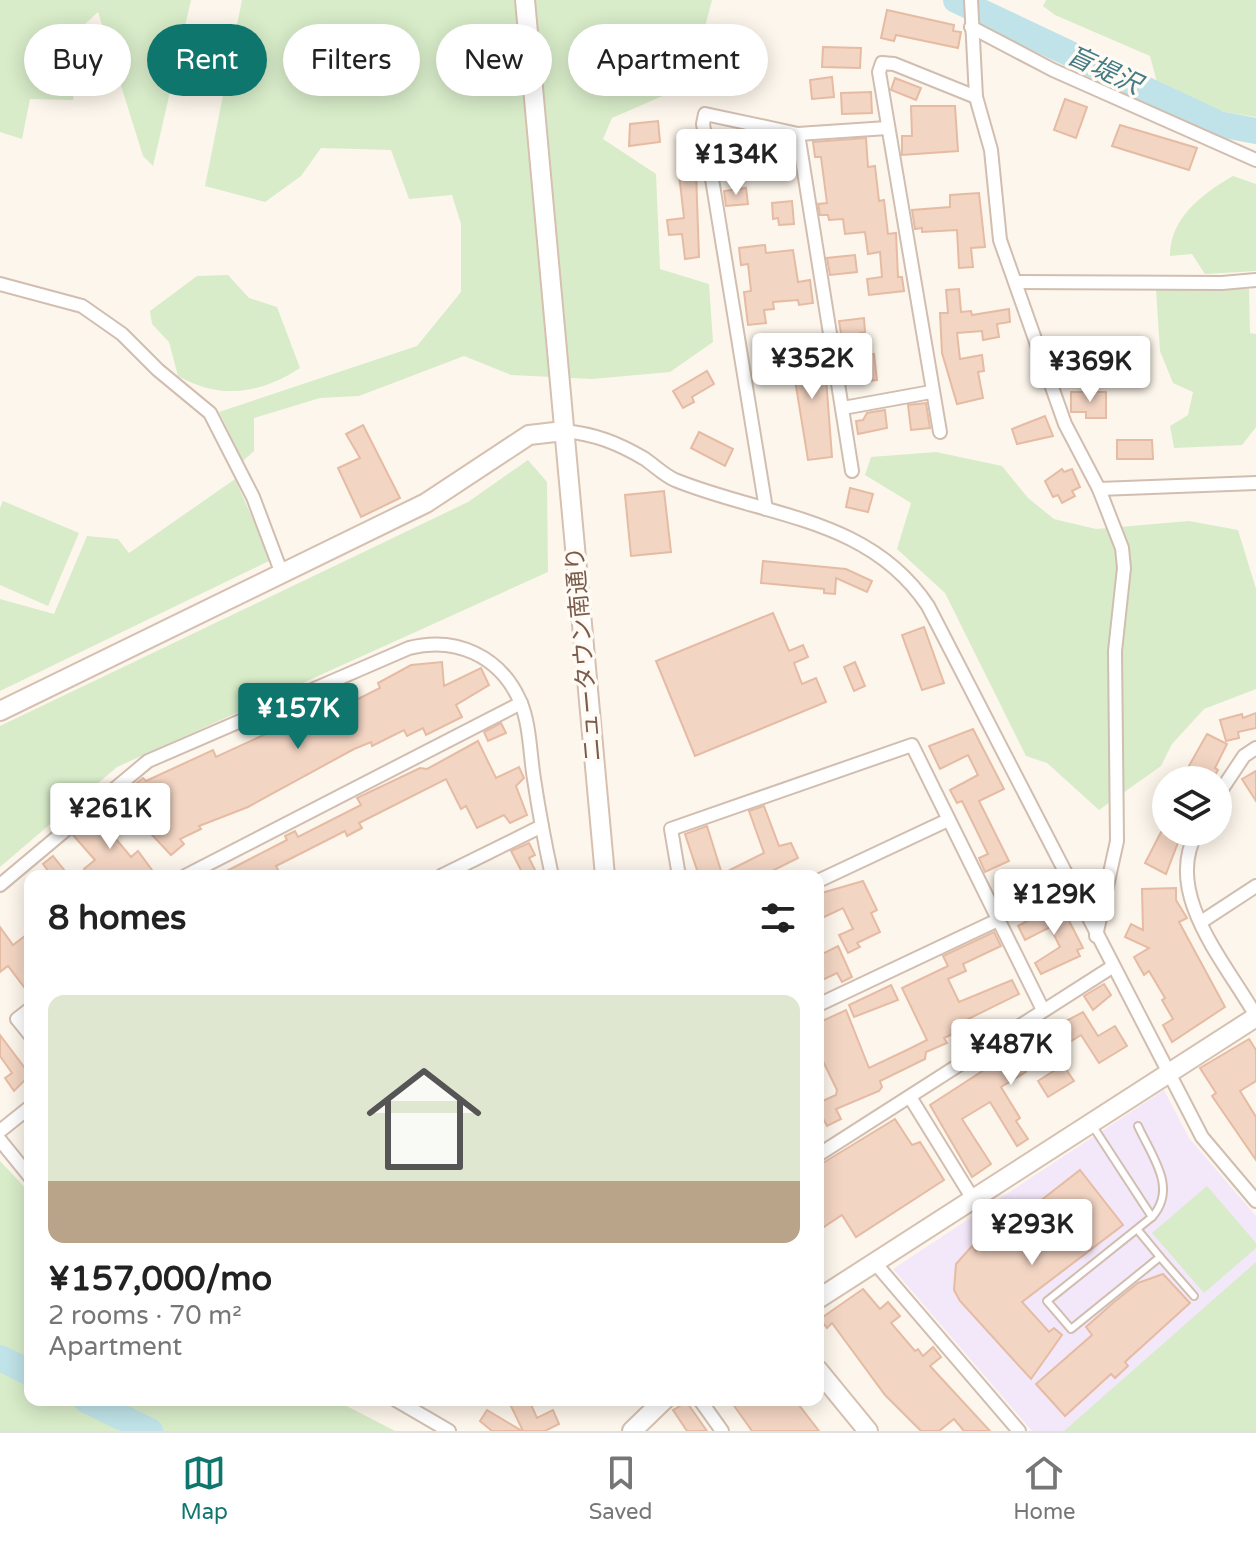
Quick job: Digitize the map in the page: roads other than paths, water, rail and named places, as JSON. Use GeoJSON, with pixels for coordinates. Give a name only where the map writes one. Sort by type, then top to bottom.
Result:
{"type":"FeatureCollection","features":[{"type":"Feature","properties":{"kind":"street","name":"ニュータウン南通り"},"geometry":{"type":"LineString","coordinates":[[525,0],[604,870]]}},
{"type":"Feature","properties":{"kind":"street"},"geometry":{"type":"LineString","coordinates":[[971,0],[976,97],[991,150],[1000,240],[1065,424],[1117,529],[1124,568],[1115,651],[1117,841],[1096,936]]}},
{"type":"Feature","properties":{"kind":"street"},"geometry":{"type":"LineString","coordinates":[[971,27],[1053,70],[1256,160]]}},
{"type":"Feature","properties":{"kind":"street"},"geometry":{"type":"LineString","coordinates":[[940,432],[879,72],[882,63],[894,64],[976,97]]}},
{"type":"Feature","properties":{"kind":"street"},"geometry":{"type":"LineString","coordinates":[[766,509],[703,124],[709,112],[798,134],[887,128]]}},
{"type":"Feature","properties":{"kind":"street"},"geometry":{"type":"LineString","coordinates":[[798,134],[852,471]]}},
{"type":"Feature","properties":{"kind":"street"},"geometry":{"type":"LineString","coordinates":[[1016,282],[1222,283],[1256,280]]}},
{"type":"Feature","properties":{"kind":"street"},"geometry":{"type":"LineString","coordinates":[[0,284],[82,306],[104,320],[210,413],[253,497],[282,574]]}},
{"type":"Feature","properties":{"kind":"street"},"geometry":{"type":"LineString","coordinates":[[843,408],[931,392]]}},
{"type":"Feature","properties":{"kind":"street"},"geometry":{"type":"LineString","coordinates":[[0,711],[426,503],[529,435],[564,431],[600,436],[670,478],[815,523],[853,540],[888,559],[910,579],[928,606],[1202,1137],[1256,1201]]}},
{"type":"Feature","properties":{"kind":"street"},"geometry":{"type":"LineString","coordinates":[[1099,489],[1256,483]]}},
{"type":"Feature","properties":{"kind":"street"},"geometry":{"type":"LineString","coordinates":[[0,885],[148,761],[409,648],[441,643],[474,652],[505,676],[521,703],[551,870]]}},
{"type":"Feature","properties":{"kind":"street"},"geometry":{"type":"LineString","coordinates":[[197,870],[521,703]]}},
{"type":"Feature","properties":{"kind":"street"},"geometry":{"type":"LineString","coordinates":[[678,870],[671,829],[912,745],[1043,1010]]}},
{"type":"Feature","properties":{"kind":"street"},"geometry":{"type":"LineString","coordinates":[[1232,774],[1244,756],[1256,748]]}},
{"type":"Feature","properties":{"kind":"street"},"geometry":{"type":"LineString","coordinates":[[824,878],[948,820]]}},
{"type":"Feature","properties":{"kind":"street"},"geometry":{"type":"LineString","coordinates":[[453,870],[542,826]]}},
{"type":"Feature","properties":{"kind":"street"},"geometry":{"type":"LineString","coordinates":[[824,1295],[1256,1016],[1187,894],[1186,856],[1191,846]]}},
{"type":"Feature","properties":{"kind":"street"},"geometry":{"type":"LineString","coordinates":[[1201,922],[1256,886]]}},
{"type":"Feature","properties":{"kind":"street"},"geometry":{"type":"LineString","coordinates":[[824,1002],[1000,919]]}},
{"type":"Feature","properties":{"kind":"street"},"geometry":{"type":"LineString","coordinates":[[824,1151],[1112,967]]}},
{"type":"Feature","properties":{"kind":"street"},"geometry":{"type":"LineString","coordinates":[[910,1097],[973,1199]]}},
{"type":"Feature","properties":{"kind":"street"},"geometry":{"type":"LineString","coordinates":[[0,1131],[24,1112]]}},
{"type":"Feature","properties":{"kind":"street"},"geometry":{"type":"LineString","coordinates":[[0,1140],[24,1170]]}},
{"type":"Feature","properties":{"kind":"street"},"geometry":{"type":"LineString","coordinates":[[875,1263],[1019,1431]]}},
{"type":"Feature","properties":{"kind":"street"},"geometry":{"type":"LineString","coordinates":[[824,1377],[868,1431]]}},
{"type":"Feature","properties":{"kind":"street"},"geometry":{"type":"LineString","coordinates":[[406,1406],[449,1431]]}},
{"type":"Feature","properties":{"kind":"street"},"geometry":{"type":"LineString","coordinates":[[632,1431],[658,1406]]}},
{"type":"Feature","properties":{"kind":"street"},"geometry":{"type":"LineString","coordinates":[[704,1406],[722,1431]]}},
{"type":"Feature","properties":{"kind":"lane"},"geometry":{"type":"LineString","coordinates":[[1090,1122],[1152,1217]]}},
{"type":"Feature","properties":{"kind":"lane"},"geometry":{"type":"LineString","coordinates":[[1138,1126],[1165,1188],[1164,1204],[1047,1301],[1071,1329],[1160,1257]]}},
{"type":"Feature","properties":{"kind":"lane"},"geometry":{"type":"LineString","coordinates":[[1137,1229],[1194,1296]]}},
{"type":"Feature","properties":{"kind":"waterway","name":"盲堤沢"},"geometry":{"type":"LineString","coordinates":[[956,0],[1219,124],[1256,131]]}},
{"type":"Feature","properties":{"kind":"waterway"},"geometry":{"type":"LineString","coordinates":[[0,1358],[24,1370]]}},
{"type":"Feature","properties":{"kind":"waterway"},"geometry":{"type":"LineString","coordinates":[[98,1406],[150,1431]]}}]}
